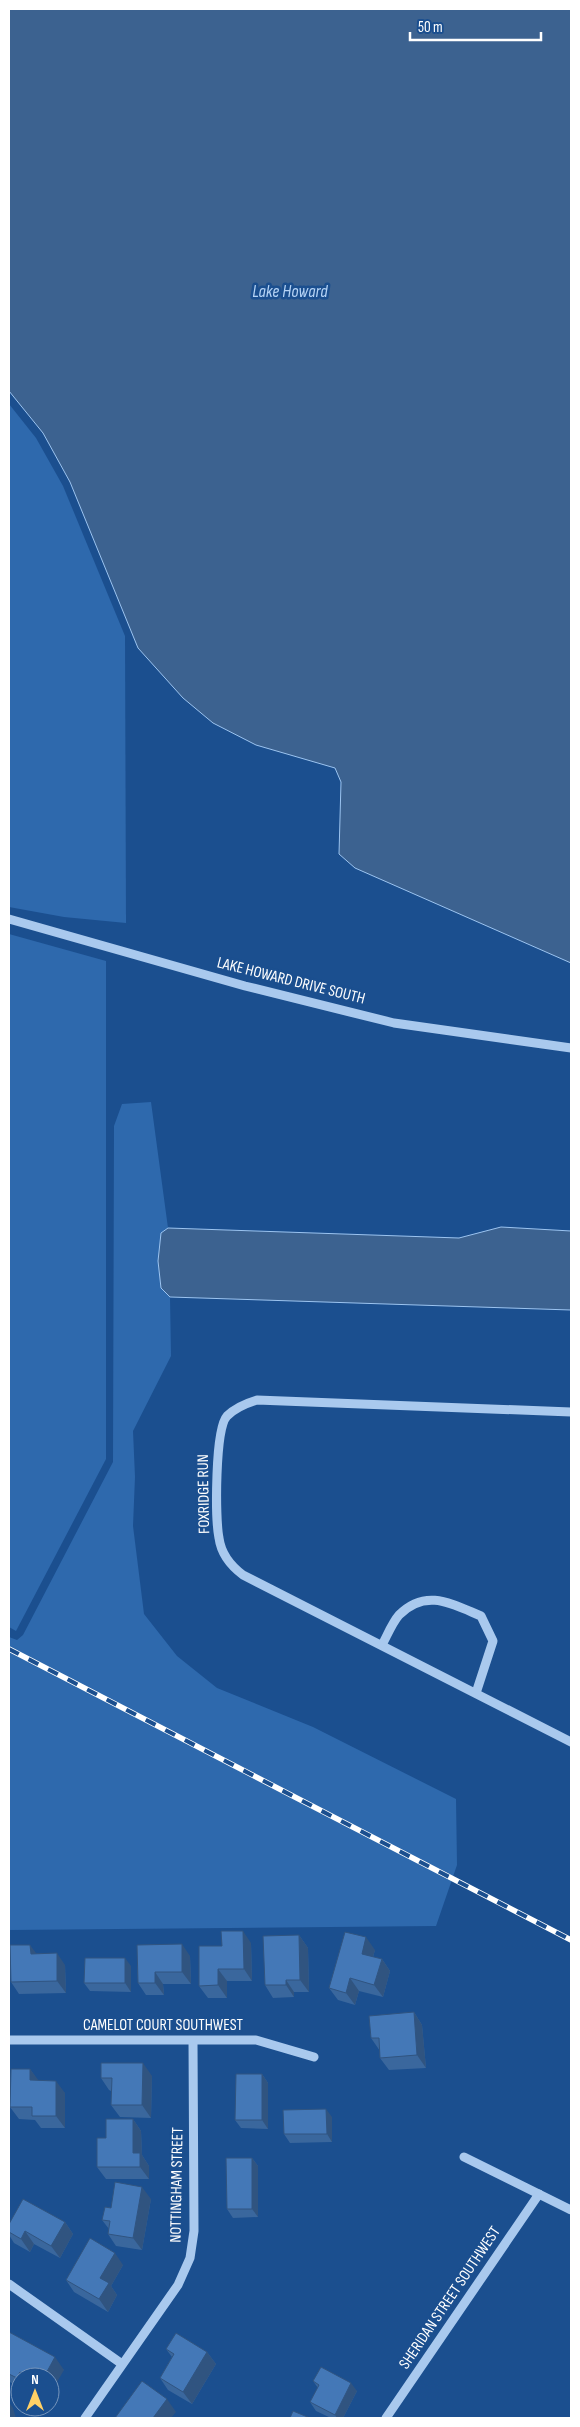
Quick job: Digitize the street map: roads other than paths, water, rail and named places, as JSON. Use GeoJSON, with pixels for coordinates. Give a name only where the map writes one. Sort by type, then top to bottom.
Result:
{"type":"FeatureCollection","features":[{"type":"Feature","properties":{"kind":"street","name":"LAKE HOWARD DRIVE SOUTH"},"geometry":{"type":"LineString","coordinates":[[9,919],[245,986],[394,1023],[571,1048]]}},
{"type":"Feature","properties":{"kind":"street","name":"FOXRIDGE RUN"},"geometry":{"type":"LineString","coordinates":[[571,1412],[257,1400],[243,1405],[226,1416],[221,1428],[218,1445],[218,1538],[223,1552],[234,1568],[244,1575],[571,1742]]}},
{"type":"Feature","properties":{"kind":"street"},"geometry":{"type":"LineString","coordinates":[[382,1646],[398,1616],[411,1606],[425,1600],[440,1600],[481,1616],[493,1641],[490,1658],[476,1693]]}},
{"type":"Feature","properties":{"kind":"street","name":"CAMELOT COURT SOUTHWEST"},"geometry":{"type":"LineString","coordinates":[[9,2040],[256,2040],[314,2057]]}},
{"type":"Feature","properties":{"kind":"street","name":"NOTTINGHAM STREET"},"geometry":{"type":"LineString","coordinates":[[84,2418],[178,2285],[190,2258],[194,2231],[193,2041]]}},
{"type":"Feature","properties":{"kind":"street"},"geometry":{"type":"LineString","coordinates":[[464,2157],[571,2210]]}},
{"type":"Feature","properties":{"kind":"street","name":"SHERIDAN STREET SOUTHWEST"},"geometry":{"type":"LineString","coordinates":[[386,2418],[540,2194]]}},
{"type":"Feature","properties":{"kind":"street"},"geometry":{"type":"LineString","coordinates":[[9,2284],[122,2364]]}},
{"type":"Feature","properties":{"kind":"water","name":"Lake Howard"},"geometry":{"type":"Polygon","coordinates":[[[9,9],[571,9],[571,963],[355,868],[339,854],[341,782],[335,768],[256,745],[213,723],[183,698],[138,648],[70,482],[43,433],[9,391],[9,9]]]}},
{"type":"Feature","properties":{"kind":"water"},"geometry":{"type":"Polygon","coordinates":[[[501,1227],[571,1231],[571,1310],[170,1297],[161,1288],[158,1261],[161,1233],[168,1228],[459,1238],[501,1227]]]}},
{"type":"Feature","properties":{"kind":"railway"},"geometry":{"type":"LineString","coordinates":[[9,1649],[571,1940]]}}]}
